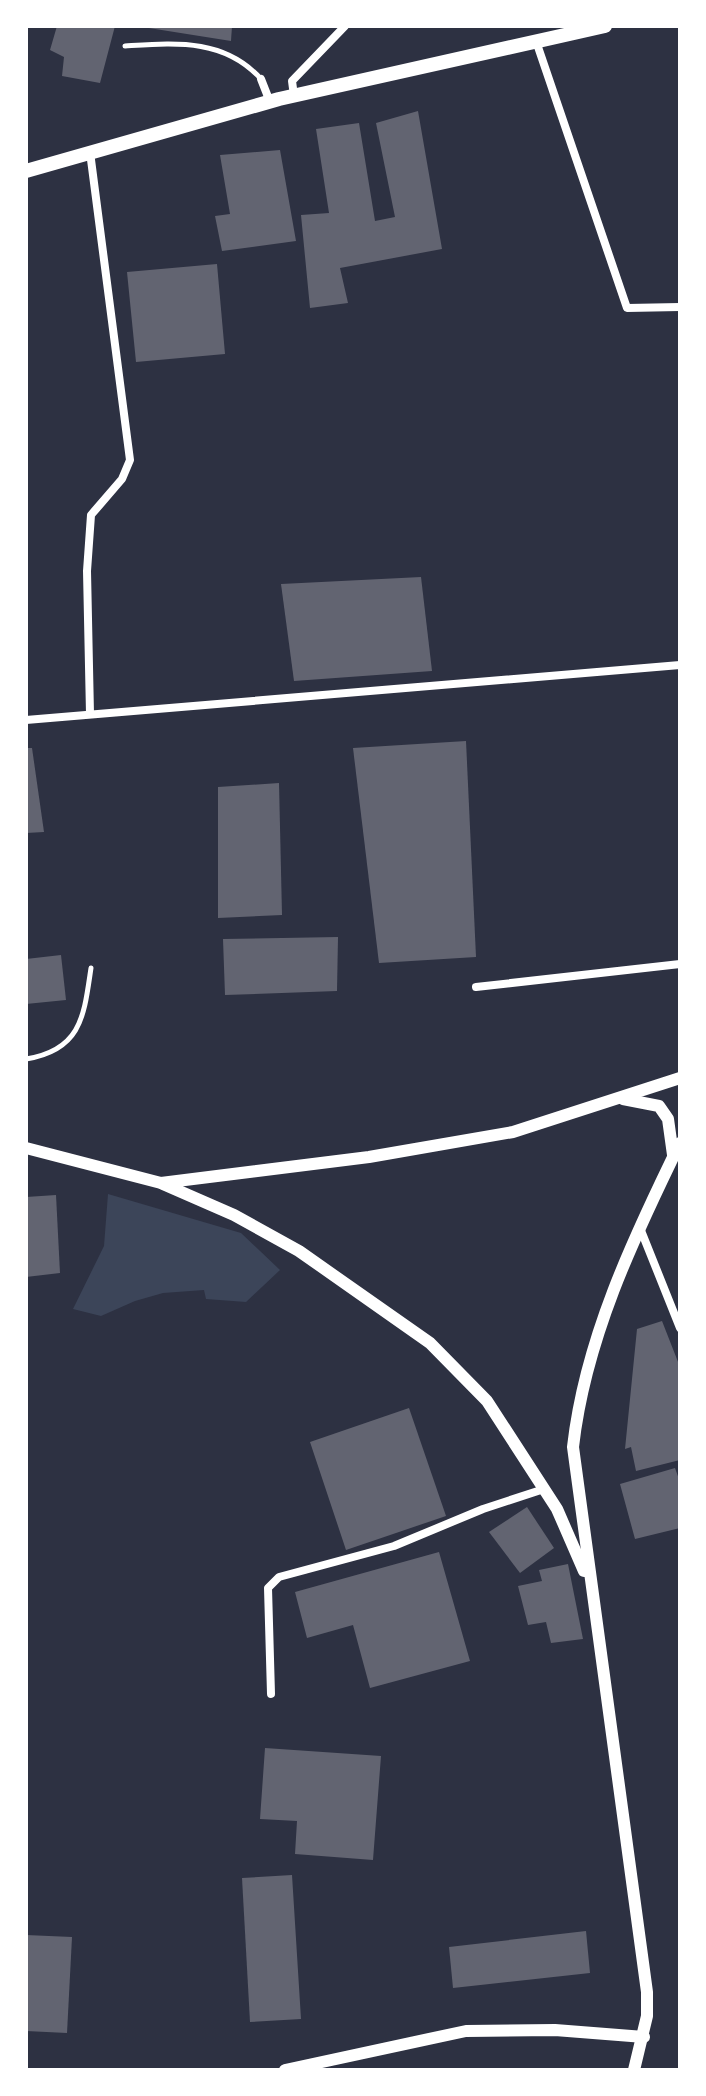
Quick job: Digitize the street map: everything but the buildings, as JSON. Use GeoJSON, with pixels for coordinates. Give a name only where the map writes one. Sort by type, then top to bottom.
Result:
{"type":"FeatureCollection","features":[{"type":"Feature","properties":{"kind":"main road"},"geometry":{"type":"LineString","coordinates":[[26,171],[270,102],[605,26]]}},
{"type":"Feature","properties":{"kind":"street"},"geometry":{"type":"LineString","coordinates":[[294,96],[292,81],[345,26]]}},
{"type":"Feature","properties":{"kind":"street"},"geometry":{"type":"LineString","coordinates":[[536,41],[627,308],[680,307]]}},
{"type":"Feature","properties":{"kind":"street"},"geometry":{"type":"LineString","coordinates":[[261,79],[270,102]]}},
{"type":"Feature","properties":{"kind":"street"},"geometry":{"type":"LineString","coordinates":[[90,152],[130,460],[122,479],[91,515],[87,571],[90,714]]}},
{"type":"Feature","properties":{"kind":"street"},"geometry":{"type":"LineString","coordinates":[[26,720],[680,665]]}},
{"type":"Feature","properties":{"kind":"street"},"geometry":{"type":"LineString","coordinates":[[476,987],[680,964]]}},
{"type":"Feature","properties":{"kind":"street"},"geometry":{"type":"LineString","coordinates":[[161,1183],[369,1157],[513,1132],[680,1078]]}},
{"type":"Feature","properties":{"kind":"street"},"geometry":{"type":"LineString","coordinates":[[616,1098],[659,1106],[668,1119],[673,1136],[673,1158]]}},
{"type":"Feature","properties":{"kind":"street"},"geometry":{"type":"LineString","coordinates":[[634,2070],[644,2037],[647,1992],[573,1447],[579,1399],[607,1309],[640,1227],[680,1143]]}},
{"type":"Feature","properties":{"kind":"street"},"geometry":{"type":"LineString","coordinates":[[26,1148],[161,1183],[234,1215],[299,1251],[430,1343],[487,1401],[557,1509],[590,1585]]}},
{"type":"Feature","properties":{"kind":"street"},"geometry":{"type":"LineString","coordinates":[[640,1227],[680,1328]]}},
{"type":"Feature","properties":{"kind":"street"},"geometry":{"type":"LineString","coordinates":[[271,1694],[268,1588],[279,1577],[394,1546],[483,1509],[544,1489]]}},
{"type":"Feature","properties":{"kind":"street"},"geometry":{"type":"LineString","coordinates":[[285,2070],[466,2031],[555,2030],[644,2037]]}},
{"type":"Feature","properties":{"kind":"lane"},"geometry":{"type":"LineString","coordinates":[[125,46],[184,43],[216,49],[247,64],[261,79]]}},
{"type":"Feature","properties":{"kind":"lane"},"geometry":{"type":"LineString","coordinates":[[26,1059],[59,1049],[73,1035],[85,1010],[91,968]]}},
{"type":"Feature","properties":{"kind":"shaded area"},"geometry":{"type":"Polygon","coordinates":[[[108,1194],[241,1233],[280,1270],[246,1302],[206,1299],[204,1290],[163,1293],[101,1316],[73,1309],[104,1246],[108,1194]]]}}]}
